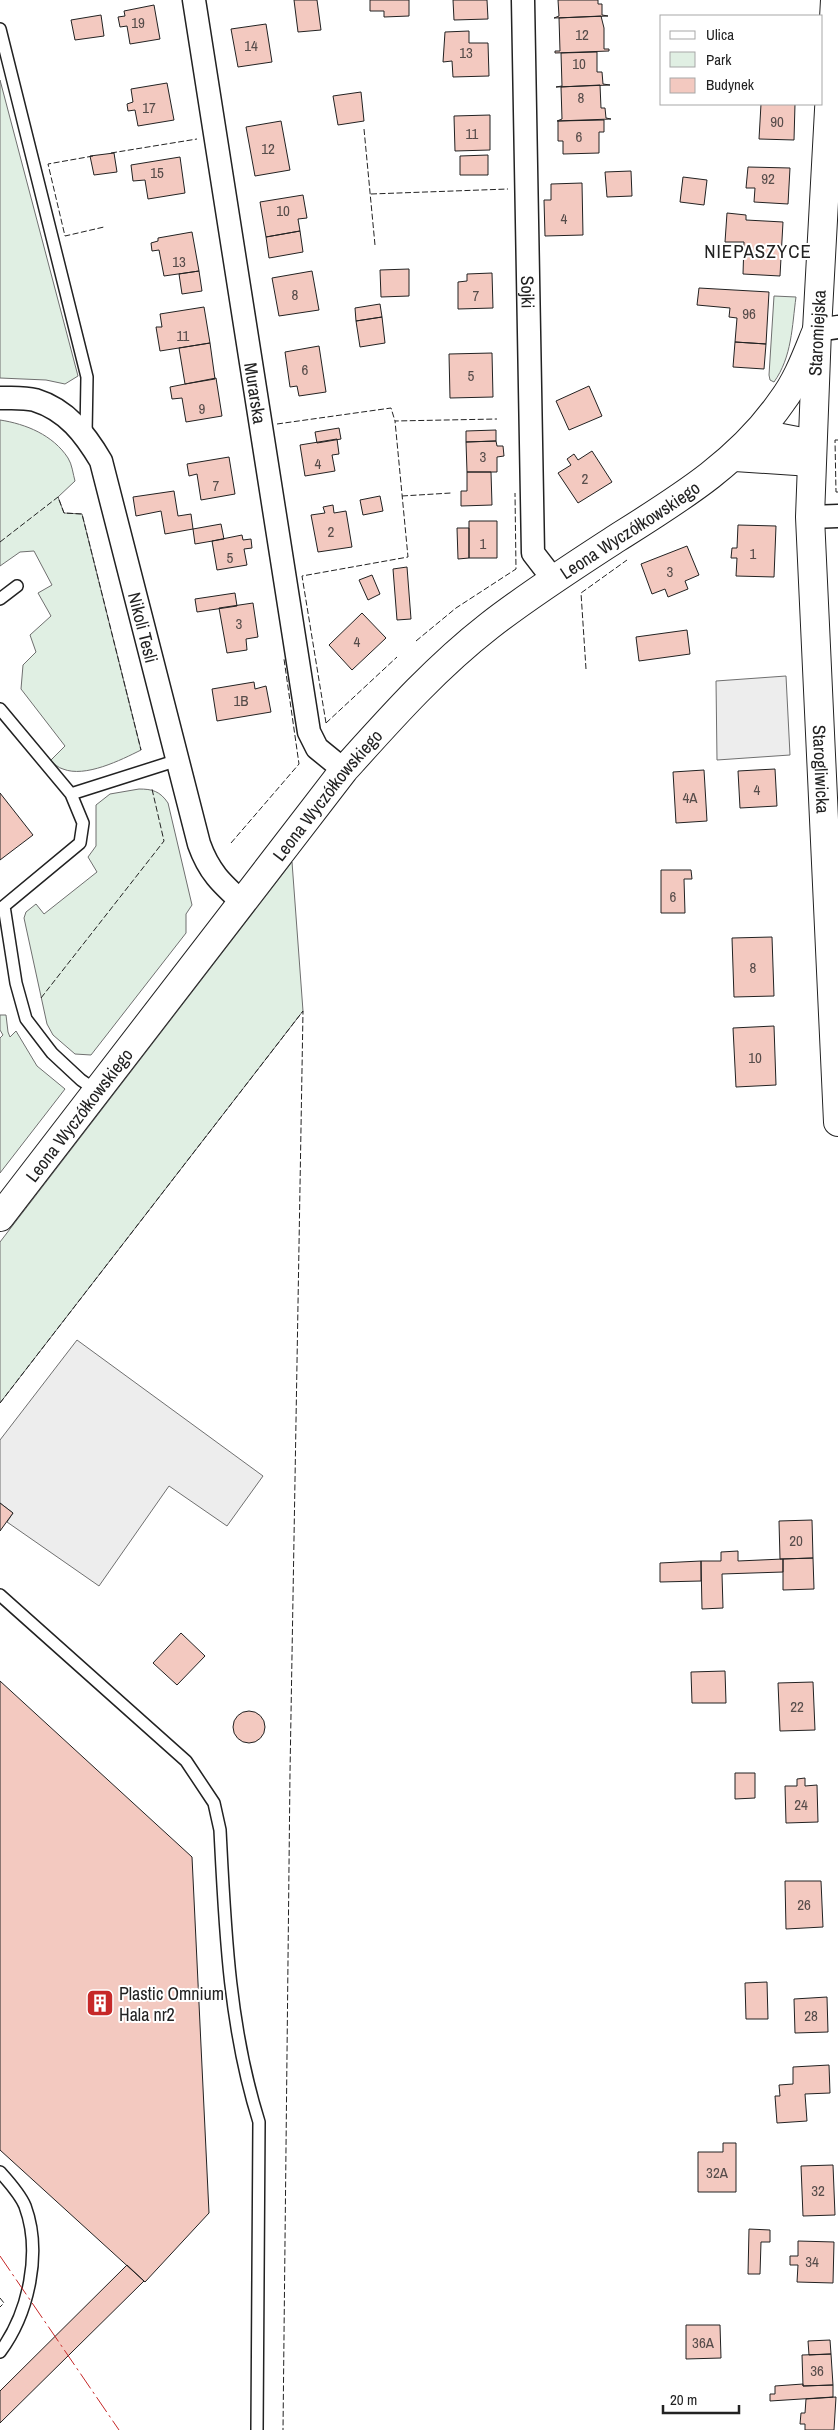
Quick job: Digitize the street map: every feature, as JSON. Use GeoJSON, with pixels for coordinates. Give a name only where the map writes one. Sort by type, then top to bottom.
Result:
{"type":"FeatureCollection","features":[{"type":"Feature","properties":{"kind":"street","name":"Murarska"},"geometry":{"type":"LineString","coordinates":[[194,0],[309,732],[317,748],[344,770]]}},
{"type":"Feature","properties":{"kind":"street","name":"Sojki"},"geometry":{"type":"LineString","coordinates":[[523,0],[533,553],[553,579]]}},
{"type":"Feature","properties":{"kind":"street","name":"Staromiejska"},"geometry":{"type":"LineString","coordinates":[[815,656],[810,517],[812,459],[828,328],[836,7]]}},
{"type":"Feature","properties":{"kind":"street","name":"Leona Wyczółkowskiego"},"geometry":{"type":"LineString","coordinates":[[0,1217],[344,770],[402,705],[445,663],[489,626],[553,579],[666,507],[741,450],[783,401],[828,328]]}},
{"type":"Feature","properties":{"kind":"street","name":"Nikoli Tesli"},"geometry":{"type":"LineString","coordinates":[[0,398],[34,400],[64,414],[86,436],[101,461],[205,862],[217,880],[243,903]]}},
{"type":"Feature","properties":{"kind":"street"},"geometry":{"type":"LineString","coordinates":[[741,450],[766,435],[798,441],[812,459]]}},
{"type":"Feature","properties":{"kind":"street"},"geometry":{"type":"LineString","coordinates":[[810,517],[838,516]]}},
{"type":"Feature","properties":{"kind":"street","name":"Starogliwicka"},"geometry":{"type":"LineString","coordinates":[[815,656],[838,1122]]}},
{"type":"Feature","properties":{"kind":"lane"},"geometry":{"type":"LineString","coordinates":[[0,29],[87,377],[86,436]]}},
{"type":"Feature","properties":{"kind":"lane"},"geometry":{"type":"LineString","coordinates":[[0,599],[17,586]]}},
{"type":"Feature","properties":{"kind":"lane"},"geometry":{"type":"LineString","coordinates":[[0,709],[71,794],[82,823],[80,843],[4,906],[16,983],[26,1019],[52,1053],[81,1080],[97,1091]]}},
{"type":"Feature","properties":{"kind":"lane"},"geometry":{"type":"LineString","coordinates":[[71,794],[178,760]]}},
{"type":"Feature","properties":{"kind":"lane"},"geometry":{"type":"LineString","coordinates":[[0,1595],[186,1761],[214,1803],[220,1830],[232,2002],[246,2083],[259,2122],[257,2430]]}},
{"type":"Feature","properties":{"kind":"lane"},"geometry":{"type":"LineString","coordinates":[[0,2172],[25,2205],[31,2229],[32,2254],[31,2277],[21,2313],[0,2352]]}},
{"type":"Feature","properties":{"kind":"green space"},"geometry":{"type":"Polygon","coordinates":[[[0,80],[78,376],[65,384],[46,380],[0,378],[0,80]]]}},
{"type":"Feature","properties":{"kind":"green space"},"geometry":{"type":"Polygon","coordinates":[[[774,296],[796,297],[788,352],[774,382],[770,380],[769,375],[774,296]]]}},
{"type":"Feature","properties":{"kind":"green space"},"geometry":{"type":"Polygon","coordinates":[[[0,420],[19,424],[47,437],[62,450],[71,466],[75,481],[58,497],[64,513],[82,514],[141,750],[103,767],[92,770],[72,771],[61,768],[50,761],[65,746],[21,689],[23,665],[36,652],[30,635],[51,616],[38,593],[52,585],[34,551],[20,552],[0,566],[0,420]]]}},
{"type":"Feature","properties":{"kind":"green space"},"geometry":{"type":"Polygon","coordinates":[[[139,789],[155,791],[168,803],[192,905],[186,914],[186,933],[91,1055],[75,1054],[53,1035],[47,1024],[24,918],[26,912],[36,904],[44,914],[97,872],[88,857],[96,846],[96,805],[110,794],[139,789]]]}},
{"type":"Feature","properties":{"kind":"green space"},"geometry":{"type":"Polygon","coordinates":[[[292,862],[303,1011],[0,1403],[0,1242],[292,862]]]}},
{"type":"Feature","properties":{"kind":"green space"},"geometry":{"type":"Polygon","coordinates":[[[0,1015],[6,1015],[10,1037],[16,1031],[37,1066],[65,1089],[0,1173],[0,1038],[3,1035],[0,1030],[0,1015]]]}},
{"type":"Feature","properties":{"kind":"shaded area"},"geometry":{"type":"Polygon","coordinates":[[[786,676],[790,755],[717,760],[716,681],[786,676]]]}},
{"type":"Feature","properties":{"kind":"shaded area"},"geometry":{"type":"Polygon","coordinates":[[[77,1340],[263,1476],[227,1526],[169,1486],[99,1586],[7,1522],[13,1513],[0,1503],[0,1440],[77,1340]]]}},
{"type":"Feature","properties":{"kind":"building"},"geometry":{"type":"Polygon","coordinates":[[[294,0],[317,0],[321,30],[298,32],[294,0]]]}},
{"type":"Feature","properties":{"kind":"building"},"geometry":{"type":"Polygon","coordinates":[[[370,0],[409,0],[409,16],[384,17],[384,11],[370,11],[370,0]]]}},
{"type":"Feature","properties":{"kind":"building"},"geometry":{"type":"Polygon","coordinates":[[[453,0],[487,0],[488,19],[454,20],[453,0]]]}},
{"type":"Feature","properties":{"kind":"building"},"geometry":{"type":"Polygon","coordinates":[[[558,0],[598,0],[598,4],[602,4],[602,15],[608,16],[554,18],[559,16],[558,0]]]}},
{"type":"Feature","properties":{"kind":"building"},"geometry":{"type":"Polygon","coordinates":[[[154,5],[160,39],[130,44],[127,26],[120,27],[118,17],[125,16],[124,11],[154,5]]]}},
{"type":"Feature","properties":{"kind":"building"},"geometry":{"type":"Polygon","coordinates":[[[101,15],[104,36],[75,40],[71,20],[101,15]]]}},
{"type":"Feature","properties":{"kind":"building"},"geometry":{"type":"Polygon","coordinates":[[[601,16],[604,28],[604,49],[609,49],[609,51],[555,53],[555,51],[560,51],[559,18],[601,16]]]}},
{"type":"Feature","properties":{"kind":"building"},"geometry":{"type":"Polygon","coordinates":[[[266,24],[272,62],[238,67],[231,29],[266,24]]]}},
{"type":"Feature","properties":{"kind":"building"},"geometry":{"type":"Polygon","coordinates":[[[469,31],[469,43],[488,43],[489,76],[453,77],[452,61],[443,62],[445,32],[469,31]]]}},
{"type":"Feature","properties":{"kind":"building"},"geometry":{"type":"Polygon","coordinates":[[[597,52],[597,72],[602,72],[603,84],[610,85],[556,87],[562,86],[561,53],[597,52]]]}},
{"type":"Feature","properties":{"kind":"building"},"geometry":{"type":"Polygon","coordinates":[[[167,83],[174,120],[138,126],[135,110],[128,111],[127,104],[133,102],[131,89],[167,83]]]}},
{"type":"Feature","properties":{"kind":"building"},"geometry":{"type":"Polygon","coordinates":[[[600,85],[601,108],[605,108],[606,118],[611,119],[557,121],[562,119],[561,87],[600,85]]]}},
{"type":"Feature","properties":{"kind":"building"},"geometry":{"type":"Polygon","coordinates":[[[361,92],[364,121],[338,125],[333,96],[361,92]]]}},
{"type":"Feature","properties":{"kind":"building"},"geometry":{"type":"Polygon","coordinates":[[[761,105],[795,105],[794,140],[759,139],[761,105]]]}},
{"type":"Feature","properties":{"kind":"building"},"geometry":{"type":"Polygon","coordinates":[[[490,115],[490,150],[455,151],[454,116],[490,115]]]}},
{"type":"Feature","properties":{"kind":"building"},"geometry":{"type":"Polygon","coordinates":[[[604,120],[604,132],[599,132],[599,153],[563,154],[563,141],[558,141],[558,121],[604,120]]]}},
{"type":"Feature","properties":{"kind":"building"},"geometry":{"type":"Polygon","coordinates":[[[281,121],[290,170],[255,176],[246,127],[281,121]]]}},
{"type":"Feature","properties":{"kind":"building"},"geometry":{"type":"Polygon","coordinates":[[[114,153],[117,172],[94,175],[90,156],[114,153]]]}},
{"type":"Feature","properties":{"kind":"building"},"geometry":{"type":"Polygon","coordinates":[[[488,155],[488,175],[460,175],[460,156],[488,155]]]}},
{"type":"Feature","properties":{"kind":"building"},"geometry":{"type":"Polygon","coordinates":[[[180,157],[185,193],[148,199],[145,180],[133,181],[131,165],[180,157]]]}},
{"type":"Feature","properties":{"kind":"building"},"geometry":{"type":"Polygon","coordinates":[[[748,167],[790,168],[788,204],[754,202],[755,188],[746,188],[748,167]]]}},
{"type":"Feature","properties":{"kind":"building"},"geometry":{"type":"Polygon","coordinates":[[[631,171],[632,196],[607,197],[605,172],[631,171]]]}},
{"type":"Feature","properties":{"kind":"building"},"geometry":{"type":"Polygon","coordinates":[[[683,177],[707,180],[704,205],[680,202],[683,177]]]}},
{"type":"Feature","properties":{"kind":"building"},"geometry":{"type":"Polygon","coordinates":[[[582,183],[583,235],[545,236],[544,200],[551,200],[551,184],[582,183]]]}},
{"type":"Feature","properties":{"kind":"building"},"geometry":{"type":"Polygon","coordinates":[[[303,195],[307,218],[298,219],[300,231],[266,237],[260,202],[303,195]]]}},
{"type":"Feature","properties":{"kind":"building"},"geometry":{"type":"Polygon","coordinates":[[[727,213],[746,215],[746,220],[783,222],[780,276],[743,274],[744,242],[725,242],[727,213]]]}},
{"type":"Feature","properties":{"kind":"building"},"geometry":{"type":"Polygon","coordinates":[[[300,231],[303,252],[269,258],[266,237],[300,231]]]}},
{"type":"Feature","properties":{"kind":"building"},"geometry":{"type":"Polygon","coordinates":[[[192,232],[199,271],[164,276],[159,250],[152,251],[151,243],[158,241],[158,238],[192,232]]]}},
{"type":"Feature","properties":{"kind":"building"},"geometry":{"type":"Polygon","coordinates":[[[409,269],[409,296],[381,297],[380,270],[409,269]]]}},
{"type":"Feature","properties":{"kind":"building"},"geometry":{"type":"Polygon","coordinates":[[[199,271],[202,291],[182,294],[179,274],[199,271]]]}},
{"type":"Feature","properties":{"kind":"building"},"geometry":{"type":"Polygon","coordinates":[[[312,271],[319,310],[279,316],[272,278],[312,271]]]}},
{"type":"Feature","properties":{"kind":"building"},"geometry":{"type":"Polygon","coordinates":[[[492,273],[493,308],[458,309],[458,282],[467,281],[467,274],[492,273]]]}},
{"type":"Feature","properties":{"kind":"building"},"geometry":{"type":"Polygon","coordinates":[[[699,288],[769,292],[766,344],[735,342],[737,318],[729,317],[730,308],[697,305],[699,288]]]}},
{"type":"Feature","properties":{"kind":"building"},"geometry":{"type":"Polygon","coordinates":[[[380,304],[382,317],[356,321],[355,308],[380,304]]]}},
{"type":"Feature","properties":{"kind":"building"},"geometry":{"type":"Polygon","coordinates":[[[204,307],[210,343],[160,351],[156,327],[162,327],[160,314],[204,307]]]}},
{"type":"Feature","properties":{"kind":"building"},"geometry":{"type":"Polygon","coordinates":[[[382,317],[385,343],[360,347],[356,321],[382,317]]]}},
{"type":"Feature","properties":{"kind":"building"},"geometry":{"type":"Polygon","coordinates":[[[735,342],[766,344],[764,369],[733,367],[735,342]]]}},
{"type":"Feature","properties":{"kind":"building"},"geometry":{"type":"Polygon","coordinates":[[[210,343],[215,379],[185,384],[179,348],[210,343]]]}},
{"type":"Feature","properties":{"kind":"building"},"geometry":{"type":"Polygon","coordinates":[[[319,346],[326,392],[299,396],[297,386],[290,387],[285,352],[319,346]]]}},
{"type":"Feature","properties":{"kind":"building"},"geometry":{"type":"Polygon","coordinates":[[[492,353],[493,397],[450,398],[449,354],[492,353]]]}},
{"type":"Feature","properties":{"kind":"building"},"geometry":{"type":"Polygon","coordinates":[[[216,378],[222,416],[186,422],[182,398],[172,399],[170,387],[216,378]]]}},
{"type":"Feature","properties":{"kind":"building"},"geometry":{"type":"Polygon","coordinates":[[[589,386],[602,416],[569,430],[556,401],[589,386]]]}},
{"type":"Feature","properties":{"kind":"building"},"geometry":{"type":"Polygon","coordinates":[[[339,428],[341,439],[317,443],[315,432],[339,428]]]}},
{"type":"Feature","properties":{"kind":"building"},"geometry":{"type":"Polygon","coordinates":[[[496,430],[496,441],[466,442],[466,431],[496,430]]]}},
{"type":"Feature","properties":{"kind":"building"},"geometry":{"type":"Polygon","coordinates":[[[337,439],[339,454],[332,455],[335,471],[305,476],[300,445],[337,439]]]}},
{"type":"Feature","properties":{"kind":"building"},"geometry":{"type":"Polygon","coordinates":[[[496,441],[497,446],[503,446],[504,456],[497,457],[497,472],[467,472],[466,442],[496,441]]]}},
{"type":"Feature","properties":{"kind":"building"},"geometry":{"type":"Polygon","coordinates":[[[592,451],[612,482],[578,503],[558,473],[571,465],[567,459],[574,454],[578,460],[592,451]]]}},
{"type":"Feature","properties":{"kind":"building"},"geometry":{"type":"Polygon","coordinates":[[[229,457],[235,494],[201,500],[197,474],[189,476],[187,464],[229,457]]]}},
{"type":"Feature","properties":{"kind":"building"},"geometry":{"type":"Polygon","coordinates":[[[467,472],[491,472],[492,505],[461,506],[461,491],[467,491],[467,472]]]}},
{"type":"Feature","properties":{"kind":"building"},"geometry":{"type":"Polygon","coordinates":[[[174,491],[178,516],[191,514],[193,529],[165,534],[161,511],[136,516],[133,497],[174,491]]]}},
{"type":"Feature","properties":{"kind":"building"},"geometry":{"type":"Polygon","coordinates":[[[380,496],[383,511],[363,515],[360,500],[380,496]]]}},
{"type":"Feature","properties":{"kind":"building"},"geometry":{"type":"Polygon","coordinates":[[[333,505],[334,513],[346,511],[352,547],[318,552],[311,515],[325,513],[323,507],[333,505]]]}},
{"type":"Feature","properties":{"kind":"building"},"geometry":{"type":"Polygon","coordinates":[[[469,521],[497,521],[497,558],[469,558],[469,521]]]}},
{"type":"Feature","properties":{"kind":"building"},"geometry":{"type":"Polygon","coordinates":[[[221,524],[224,539],[195,544],[193,529],[221,524]]]}},
{"type":"Feature","properties":{"kind":"building"},"geometry":{"type":"Polygon","coordinates":[[[738,525],[776,526],[774,577],[736,576],[737,558],[731,558],[732,548],[737,548],[738,525]]]}},
{"type":"Feature","properties":{"kind":"building"},"geometry":{"type":"Polygon","coordinates":[[[457,528],[469,528],[469,558],[458,559],[457,528]]]}},
{"type":"Feature","properties":{"kind":"building"},"geometry":{"type":"Polygon","coordinates":[[[242,535],[243,540],[251,539],[252,548],[244,549],[247,565],[217,570],[212,541],[242,535]]]}},
{"type":"Feature","properties":{"kind":"building"},"geometry":{"type":"Polygon","coordinates":[[[687,546],[699,575],[685,581],[688,589],[668,597],[665,589],[652,594],[641,564],[687,546]]]}},
{"type":"Feature","properties":{"kind":"building"},"geometry":{"type":"Polygon","coordinates":[[[407,567],[411,619],[397,620],[393,569],[407,567]]]}},
{"type":"Feature","properties":{"kind":"building"},"geometry":{"type":"Polygon","coordinates":[[[372,575],[380,594],[368,600],[359,580],[372,575]]]}},
{"type":"Feature","properties":{"kind":"building"},"geometry":{"type":"Polygon","coordinates":[[[235,593],[237,606],[197,612],[195,599],[235,593]]]}},
{"type":"Feature","properties":{"kind":"building"},"geometry":{"type":"Polygon","coordinates":[[[253,603],[258,637],[246,639],[247,650],[227,653],[219,608],[253,603]]]}},
{"type":"Feature","properties":{"kind":"building"},"geometry":{"type":"Polygon","coordinates":[[[362,613],[386,638],[352,670],[329,645],[362,613]]]}},
{"type":"Feature","properties":{"kind":"building"},"geometry":{"type":"Polygon","coordinates":[[[687,630],[690,654],[639,661],[636,637],[687,630]]]}},
{"type":"Feature","properties":{"kind":"building"},"geometry":{"type":"Polygon","coordinates":[[[254,682],[255,689],[266,686],[271,712],[217,721],[212,689],[254,682]]]}},
{"type":"Feature","properties":{"kind":"building"},"geometry":{"type":"Polygon","coordinates":[[[775,769],[777,806],[740,808],[738,771],[775,769]]]}},
{"type":"Feature","properties":{"kind":"building"},"geometry":{"type":"Polygon","coordinates":[[[704,770],[707,821],[676,823],[673,772],[704,770]]]}},
{"type":"Feature","properties":{"kind":"building"},"geometry":{"type":"Polygon","coordinates":[[[0,793],[33,835],[0,860],[0,793]]]}},
{"type":"Feature","properties":{"kind":"building"},"geometry":{"type":"Polygon","coordinates":[[[661,870],[691,870],[692,879],[684,879],[685,913],[661,913],[661,870]]]}},
{"type":"Feature","properties":{"kind":"building"},"geometry":{"type":"Polygon","coordinates":[[[772,937],[774,996],[734,997],[732,938],[772,937]]]}},
{"type":"Feature","properties":{"kind":"building"},"geometry":{"type":"Polygon","coordinates":[[[774,1026],[776,1085],[736,1087],[733,1028],[774,1026]]]}},
{"type":"Feature","properties":{"kind":"building"},"geometry":{"type":"Polygon","coordinates":[[[0,1503],[13,1513],[0,1531],[0,1503]]]}},
{"type":"Feature","properties":{"kind":"building"},"geometry":{"type":"Polygon","coordinates":[[[812,1520],[813,1558],[780,1559],[779,1521],[812,1520]]]}},
{"type":"Feature","properties":{"kind":"building"},"geometry":{"type":"Polygon","coordinates":[[[738,1551],[738,1561],[783,1559],[783,1572],[722,1574],[723,1608],[702,1609],[701,1561],[721,1561],[721,1552],[738,1551]]]}},
{"type":"Feature","properties":{"kind":"building"},"geometry":{"type":"Polygon","coordinates":[[[813,1558],[814,1589],[783,1590],[783,1559],[813,1558]]]}},
{"type":"Feature","properties":{"kind":"building"},"geometry":{"type":"Polygon","coordinates":[[[701,1561],[701,1581],[660,1582],[660,1563],[701,1561]]]}},
{"type":"Feature","properties":{"kind":"building"},"geometry":{"type":"Polygon","coordinates":[[[181,1633],[205,1656],[177,1685],[153,1663],[181,1633]]]}},
{"type":"Feature","properties":{"kind":"building"},"geometry":{"type":"Polygon","coordinates":[[[725,1671],[726,1703],[692,1703],[691,1672],[725,1671]]]}},
{"type":"Feature","properties":{"kind":"building","name":"Plastic Omnium Hala nr2"},"geometry":{"type":"Polygon","coordinates":[[[0,1681],[192,1857],[209,2213],[145,2282],[0,2150],[0,1681]]]}},
{"type":"Feature","properties":{"kind":"building"},"geometry":{"type":"Polygon","coordinates":[[[813,1682],[815,1730],[780,1731],[778,1683],[813,1682]]]}},
{"type":"Feature","properties":{"kind":"building"},"geometry":{"type":"Polygon","coordinates":[[[249,1711],[255,1712],[260,1716],[264,1721],[264,1733],[260,1738],[255,1742],[249,1743],[243,1742],[238,1738],[234,1733],[233,1727],[234,1721],[238,1716],[243,1712],[249,1711]]]}},
{"type":"Feature","properties":{"kind":"building"},"geometry":{"type":"Polygon","coordinates":[[[735,1773],[755,1773],[755,1798],[735,1799],[735,1773]]]}},
{"type":"Feature","properties":{"kind":"building"},"geometry":{"type":"Polygon","coordinates":[[[805,1778],[805,1786],[817,1785],[818,1822],[786,1823],[785,1786],[797,1786],[797,1779],[805,1778]]]}},
{"type":"Feature","properties":{"kind":"building"},"geometry":{"type":"Polygon","coordinates":[[[785,1881],[821,1881],[823,1927],[786,1929],[785,1881]]]}},
{"type":"Feature","properties":{"kind":"building"},"geometry":{"type":"Polygon","coordinates":[[[767,1982],[768,2019],[746,2019],[745,1983],[767,1982]]]}},
{"type":"Feature","properties":{"kind":"building"},"geometry":{"type":"Polygon","coordinates":[[[827,1997],[828,2032],[795,2033],[794,1999],[827,1997]]]}},
{"type":"Feature","properties":{"kind":"building"},"geometry":{"type":"Polygon","coordinates":[[[829,2065],[830,2093],[805,2094],[807,2121],[777,2123],[775,2096],[780,2096],[779,2085],[793,2084],[793,2067],[829,2065]]]}},
{"type":"Feature","properties":{"kind":"building"},"geometry":{"type":"Polygon","coordinates":[[[723,2143],[736,2143],[736,2192],[698,2192],[698,2152],[723,2152],[723,2143]]]}},
{"type":"Feature","properties":{"kind":"building"},"geometry":{"type":"Polygon","coordinates":[[[833,2165],[835,2215],[803,2216],[801,2166],[833,2165]]]}},
{"type":"Feature","properties":{"kind":"building"},"geometry":{"type":"Polygon","coordinates":[[[749,2229],[770,2230],[770,2242],[761,2242],[760,2274],[748,2274],[749,2229]]]}},
{"type":"Feature","properties":{"kind":"building"},"geometry":{"type":"Polygon","coordinates":[[[798,2241],[834,2242],[833,2283],[797,2282],[798,2265],[790,2265],[790,2256],[798,2256],[798,2241]]]}},
{"type":"Feature","properties":{"kind":"building"},"geometry":{"type":"Polygon","coordinates":[[[127,2265],[144,2281],[0,2423],[0,2391],[127,2265]]]}},
{"type":"Feature","properties":{"kind":"building"},"geometry":{"type":"Polygon","coordinates":[[[686,2325],[720,2325],[721,2358],[686,2359],[686,2325]]]}},
{"type":"Feature","properties":{"kind":"building"},"geometry":{"type":"Polygon","coordinates":[[[830,2340],[831,2354],[809,2355],[808,2341],[830,2340]]]}},
{"type":"Feature","properties":{"kind":"building"},"geometry":{"type":"Polygon","coordinates":[[[831,2354],[833,2385],[803,2386],[802,2355],[831,2354]]]}},
{"type":"Feature","properties":{"kind":"building"},"geometry":{"type":"Polygon","coordinates":[[[803,2384],[803,2386],[833,2385],[833,2397],[770,2401],[770,2394],[775,2394],[775,2386],[803,2384]]]}},
{"type":"Feature","properties":{"kind":"building"},"geometry":{"type":"Polygon","coordinates":[[[836,2397],[834,2430],[805,2430],[805,2424],[800,2424],[801,2413],[805,2413],[806,2399],[836,2397]]]}},
{"type":"Feature","properties":{"kind":"fence"},"geometry":{"type":"LineString","coordinates":[[364,129],[375,245]]}},
{"type":"Feature","properties":{"kind":"fence"},"geometry":{"type":"LineString","coordinates":[[111,153],[197,139]]}},
{"type":"Feature","properties":{"kind":"fence"},"geometry":{"type":"LineString","coordinates":[[93,156],[48,164],[65,236],[104,227]]}},
{"type":"Feature","properties":{"kind":"fence"},"geometry":{"type":"LineString","coordinates":[[371,194],[508,189]]}},
{"type":"Feature","properties":{"kind":"fence"},"geometry":{"type":"LineString","coordinates":[[277,424],[391,408],[395,421]]}},
{"type":"Feature","properties":{"kind":"fence"},"geometry":{"type":"LineString","coordinates":[[326,723],[302,576],[408,557],[395,421],[497,419]]}},
{"type":"Feature","properties":{"kind":"fence"},"geometry":{"type":"LineString","coordinates":[[838,440],[835,440],[836,492],[838,492]]}},
{"type":"Feature","properties":{"kind":"fence"},"geometry":{"type":"LineString","coordinates":[[402,496],[451,493]]}},
{"type":"Feature","properties":{"kind":"fence"},"geometry":{"type":"LineString","coordinates":[[416,641],[456,608],[516,569],[515,493]]}},
{"type":"Feature","properties":{"kind":"fence"},"geometry":{"type":"LineString","coordinates":[[0,542],[58,497],[64,513],[82,514],[141,750]]}},
{"type":"Feature","properties":{"kind":"fence"},"geometry":{"type":"LineString","coordinates":[[586,669],[581,593],[627,560]]}},
{"type":"Feature","properties":{"kind":"fence"},"geometry":{"type":"LineString","coordinates":[[326,723],[397,657]]}},
{"type":"Feature","properties":{"kind":"fence"},"geometry":{"type":"LineString","coordinates":[[231,843],[299,764],[284,659]]}},
{"type":"Feature","properties":{"kind":"fence"},"geometry":{"type":"LineString","coordinates":[[41,998],[164,841],[152,789]]}},
{"type":"Feature","properties":{"kind":"fence"},"geometry":{"type":"LineString","coordinates":[[0,1403],[303,1011],[290,1773],[283,2430]]}},
{"type":"Feature","properties":{"kind":"fence"},"geometry":{"type":"LineString","coordinates":[[0,2298],[4,2303],[0,2307]]}},
{"type":"Feature","properties":{"kind":"power"},"geometry":{"type":"LineString","coordinates":[[0,2256],[119,2430]]}},
{"type":"Feature","properties":{"kind":"place","name":"Plastic Omnium Hala nr2"},"geometry":{"type":"Point","coordinates":[100,2003]}},
{"type":"Feature","properties":{"kind":"district","name":"NIEPASZYCE"},"geometry":{"type":"Point","coordinates":[758,251]}}]}
